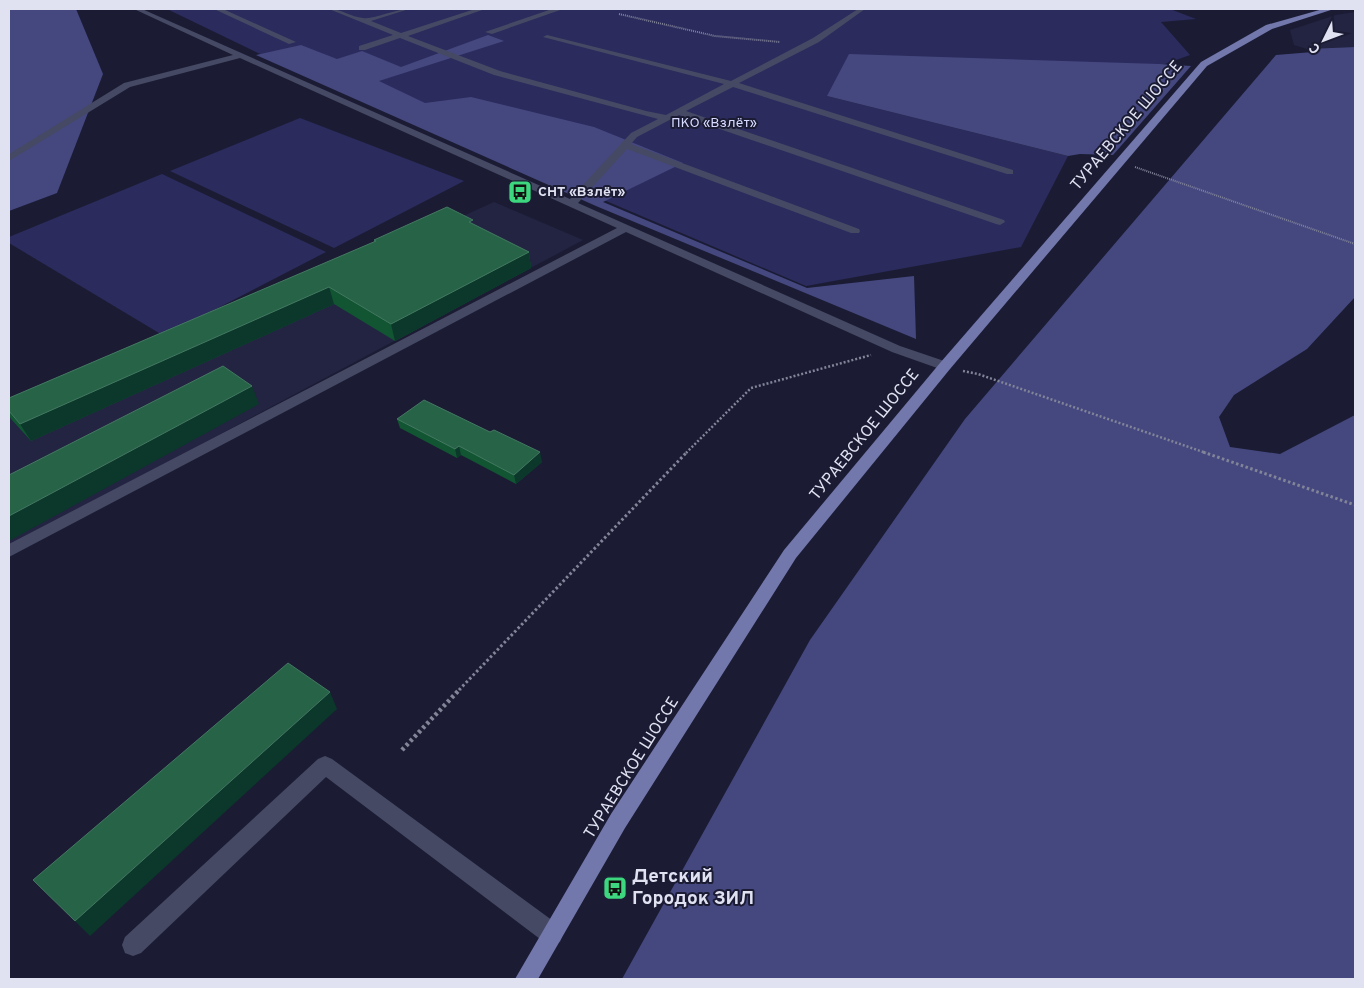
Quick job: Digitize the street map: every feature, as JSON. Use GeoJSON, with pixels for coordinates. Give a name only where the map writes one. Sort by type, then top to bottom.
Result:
{"type":"FeatureCollection","features":[{"type":"Feature","properties":{"kind":"main road","name":"ТУРАЕВСКОЕ ШОССЕ"},"geometry":{"type":"LineString","coordinates":[[526,979],[618,821],[790,554],[945,366],[1204,64],[1269,27],[1330,9]]}},
{"type":"Feature","properties":{"kind":"street"},"geometry":{"type":"LineString","coordinates":[[137,9],[896,349],[945,366]]}},
{"type":"Feature","properties":{"kind":"street"},"geometry":{"type":"LineString","coordinates":[[218,9],[292,42]]}},
{"type":"Feature","properties":{"kind":"street"},"geometry":{"type":"LineString","coordinates":[[332,9],[497,73],[645,114],[668,118]]}},
{"type":"Feature","properties":{"kind":"street"},"geometry":{"type":"LineString","coordinates":[[364,22],[406,9]]}},
{"type":"Feature","properties":{"kind":"street"},"geometry":{"type":"LineString","coordinates":[[362,48],[482,9]]}},
{"type":"Feature","properties":{"kind":"street"},"geometry":{"type":"LineString","coordinates":[[489,32],[559,9]]}},
{"type":"Feature","properties":{"kind":"street"},"geometry":{"type":"LineString","coordinates":[[571,204],[634,135],[806,46],[862,9]]}},
{"type":"Feature","properties":{"kind":"street"},"geometry":{"type":"LineString","coordinates":[[547,37],[732,84],[1010,172]]}},
{"type":"Feature","properties":{"kind":"street"},"geometry":{"type":"LineString","coordinates":[[9,158],[126,85],[239,56]]}},
{"type":"Feature","properties":{"kind":"street"},"geometry":{"type":"LineString","coordinates":[[680,112],[1000,222]]}},
{"type":"Feature","properties":{"kind":"street"},"geometry":{"type":"LineString","coordinates":[[626,145],[855,231]]}},
{"type":"Feature","properties":{"kind":"street"},"geometry":{"type":"LineString","coordinates":[[9,551],[626,228]]}},
{"type":"Feature","properties":{"kind":"street"},"geometry":{"type":"LineString","coordinates":[[133,945],[325,765],[552,934]]}},
{"type":"Feature","properties":{"kind":"path"},"geometry":{"type":"LineString","coordinates":[[619,14],[715,36],[772,40],[806,46]]}},
{"type":"Feature","properties":{"kind":"path"},"geometry":{"type":"LineString","coordinates":[[1120,162],[1355,244]]}},
{"type":"Feature","properties":{"kind":"path"},"geometry":{"type":"LineString","coordinates":[[402,750],[639,501],[751,388],[896,349]]}},
{"type":"Feature","properties":{"kind":"path"},"geometry":{"type":"LineString","coordinates":[[945,366],[978,374],[1355,505]]}},
{"type":"Feature","properties":{"kind":"shaded area"},"geometry":{"type":"Polygon","coordinates":[[[9,9],[76,9],[103,74],[57,193],[9,211],[9,9]]]}},
{"type":"Feature","properties":{"kind":"shaded area"},"geometry":{"type":"Polygon","coordinates":[[[1355,12],[1355,47],[1307,49],[1294,45],[1290,30],[1336,15],[1355,12]]]}},
{"type":"Feature","properties":{"kind":"shaded area"},"geometry":{"type":"Polygon","coordinates":[[[488,35],[504,41],[379,81],[425,103],[471,97],[594,127],[683,163],[603,202],[807,288],[914,276],[916,339],[596,206],[256,55],[301,45],[337,59],[362,51],[401,67],[488,35]]]}},
{"type":"Feature","properties":{"kind":"shaded area"},"geometry":{"type":"Polygon","coordinates":[[[1355,47],[1355,297],[1307,349],[1234,395],[1219,417],[1230,447],[1280,454],[1355,415],[1355,979],[622,979],[810,640],[965,419],[1276,55],[1313,52],[1307,49],[1355,47]]]}},
{"type":"Feature","properties":{"kind":"shaded area"},"geometry":{"type":"Polygon","coordinates":[[[849,54],[1191,66],[1113,155],[1080,154],[1068,156],[827,96],[849,54]]]}},
{"type":"Feature","properties":{"kind":"shaded area"},"geometry":{"type":"Polygon","coordinates":[[[494,202],[583,240],[9,547],[9,414],[142,362],[494,202]]]}},
{"type":"Feature","properties":{"kind":"green space","name":"ПКО «Взлёт»"},"geometry":{"type":"Polygon","coordinates":[[[167,9],[1170,9],[1196,19],[1161,22],[1190,55],[1162,65],[827,96],[1068,156],[1021,247],[806,286],[258,53],[167,9]]]}},
{"type":"Feature","properties":{"kind":"green space"},"geometry":{"type":"Polygon","coordinates":[[[300,118],[464,181],[334,248],[170,171],[300,118]]]}},
{"type":"Feature","properties":{"kind":"green space"},"geometry":{"type":"Polygon","coordinates":[[[162,174],[326,252],[164,336],[9,243],[9,237],[162,174]]]}},
{"type":"Feature","properties":{"kind":"building"},"geometry":{"type":"Polygon","coordinates":[[[447,207],[473,220],[469,222],[529,252],[391,324],[329,287],[20,424],[9,411],[9,398],[376,241],[374,240],[447,207]]]}},
{"type":"Feature","properties":{"kind":"building"},"geometry":{"type":"Polygon","coordinates":[[[223,366],[252,386],[9,516],[9,475],[223,366]]]}},
{"type":"Feature","properties":{"kind":"building"},"geometry":{"type":"Polygon","coordinates":[[[424,400],[490,432],[494,430],[540,452],[514,475],[459,446],[455,449],[397,419],[424,400]]]}},
{"type":"Feature","properties":{"kind":"building"},"geometry":{"type":"Polygon","coordinates":[[[288,663],[330,692],[75,921],[33,880],[288,663]]]}},
{"type":"Feature","properties":{"kind":"place","name":"СНТ «Взлёт»"},"geometry":{"type":"Point","coordinates":[520,192]}},
{"type":"Feature","properties":{"kind":"place","name":"Детский Городок ЗИЛ"},"geometry":{"type":"Point","coordinates":[615,888]}}]}
